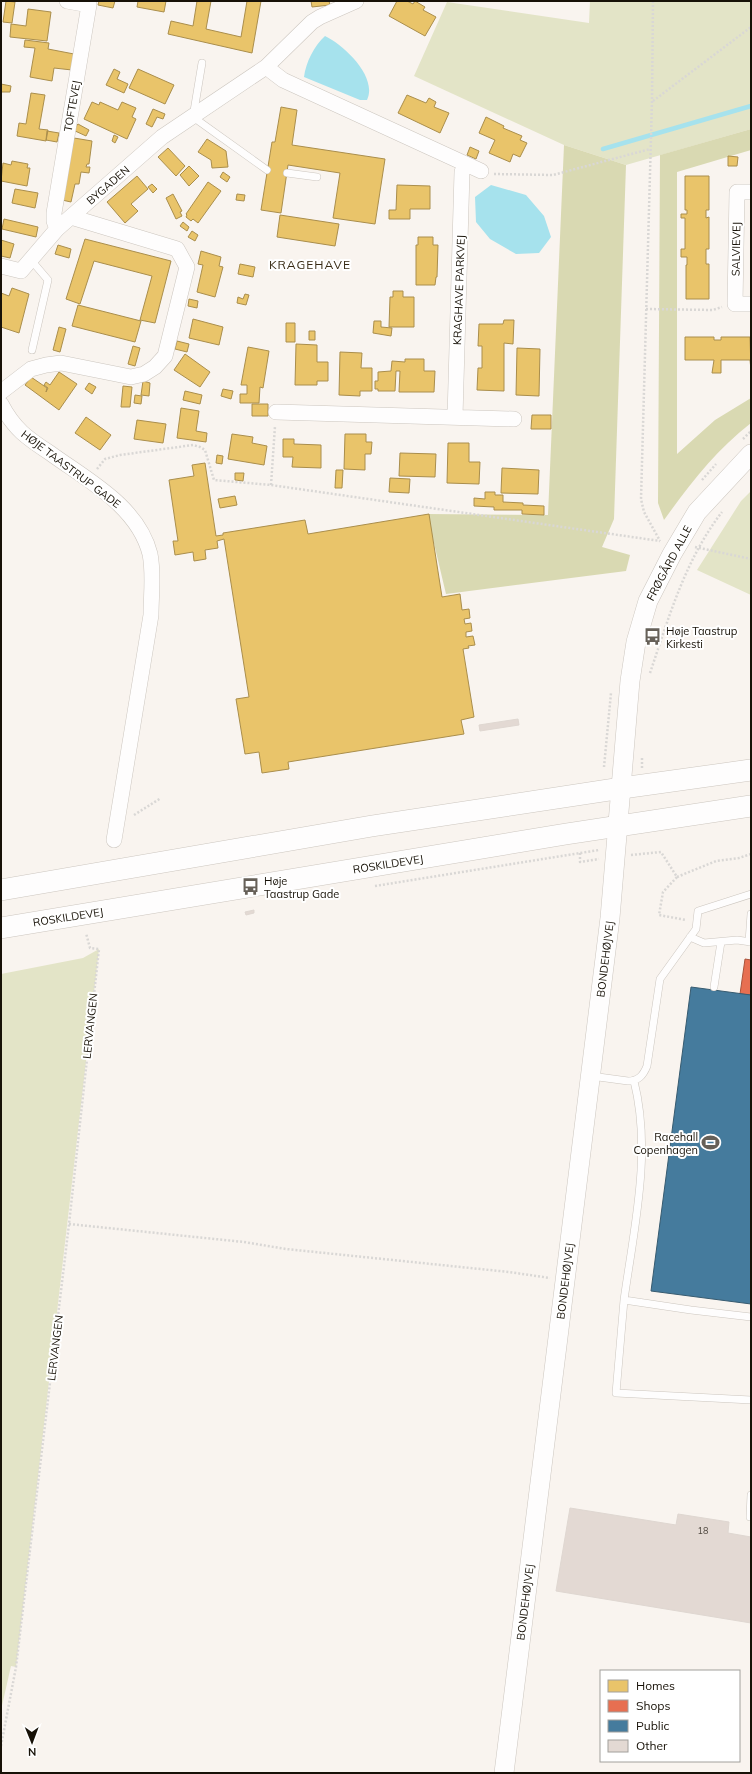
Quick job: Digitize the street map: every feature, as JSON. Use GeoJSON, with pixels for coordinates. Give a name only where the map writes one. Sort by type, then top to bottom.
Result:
{"type":"FeatureCollection","features":[{"type":"Feature","properties":{"kind":"main road"},"geometry":{"type":"LineString","coordinates":[[1,890],[372,826],[751,770]]}},
{"type":"Feature","properties":{"kind":"main road","name":"ROSKILDEVEJ"},"geometry":{"type":"LineString","coordinates":[[1,928],[751,806]]}},
{"type":"Feature","properties":{"kind":"street","name":"TOFTEVEJ"},"geometry":{"type":"LineString","coordinates":[[57,229],[54,221],[54,213],[89,5],[67,1]]}},
{"type":"Feature","properties":{"kind":"street","name":"BYGADEN"},"geometry":{"type":"LineString","coordinates":[[1,266],[21,271],[57,229],[162,137],[266,67],[320,16],[356,1]]}},
{"type":"Feature","properties":{"kind":"street"},"geometry":{"type":"LineString","coordinates":[[266,67],[283,80],[481,171]]}},
{"type":"Feature","properties":{"kind":"street","name":"KRAGHAVE PARKVEJ"},"geometry":{"type":"LineString","coordinates":[[455,417],[462,172],[465,164]]}},
{"type":"Feature","properties":{"kind":"street","name":"SALVIEVEJ"},"geometry":{"type":"LineString","coordinates":[[735,304],[737,192],[751,192]]}},
{"type":"Feature","properties":{"kind":"street"},"geometry":{"type":"LineString","coordinates":[[1,392],[31,369],[46,365],[61,363],[131,377],[144,374],[156,367],[165,356],[188,267],[177,249],[71,217]]}},
{"type":"Feature","properties":{"kind":"street"},"geometry":{"type":"LineString","coordinates":[[735,304],[751,304]]}},
{"type":"Feature","properties":{"kind":"street","name":"HØJE TAASTRUP GADE"},"geometry":{"type":"LineString","coordinates":[[1,404],[8,417],[22,434],[88,480],[130,514],[142,532],[150,555],[152,581],[151,615],[115,833]]}},
{"type":"Feature","properties":{"kind":"street"},"geometry":{"type":"LineString","coordinates":[[276,412],[514,419]]}},
{"type":"Feature","properties":{"kind":"street","name":"FRØGÅRD ALLE"},"geometry":{"type":"LineString","coordinates":[[622,788],[630,681],[636,642],[648,601],[669,542],[751,454]]}},
{"type":"Feature","properties":{"kind":"street","name":"BONDEHØJVEJ"},"geometry":{"type":"LineString","coordinates":[[504,1773],[610,918],[617,827],[622,788]]}},
{"type":"Feature","properties":{"kind":"lane"},"geometry":{"type":"LineString","coordinates":[[202,63],[192,117],[267,170]]}},
{"type":"Feature","properties":{"kind":"lane"},"geometry":{"type":"LineString","coordinates":[[287,173],[318,177]]}},
{"type":"Feature","properties":{"kind":"lane"},"geometry":{"type":"LineString","coordinates":[[30,260],[48,280],[32,350]]}},
{"type":"Feature","properties":{"kind":"lane"},"geometry":{"type":"LineString","coordinates":[[590,1076],[634,1081],[642,1076],[647,1066],[660,979],[696,929],[698,910],[751,894]]}},
{"type":"Feature","properties":{"kind":"lane"},"geometry":{"type":"LineString","coordinates":[[690,937],[704,943],[737,940],[750,942],[751,914]]}},
{"type":"Feature","properties":{"kind":"lane"},"geometry":{"type":"LineString","coordinates":[[714,987],[721,942]]}},
{"type":"Feature","properties":{"kind":"lane"},"geometry":{"type":"LineString","coordinates":[[634,1081],[641,1132],[642,1155],[624,1300],[616,1393],[751,1400]]}},
{"type":"Feature","properties":{"kind":"lane"},"geometry":{"type":"LineString","coordinates":[[624,1300],[751,1317]]}},
{"type":"Feature","properties":{"kind":"lane"},"geometry":{"type":"LineString","coordinates":[[750,1517],[751,1495]]}},
{"type":"Feature","properties":{"kind":"path"},"geometry":{"type":"LineString","coordinates":[[653,1],[652,101],[641,499],[644,512],[669,542]]}},
{"type":"Feature","properties":{"kind":"path"},"geometry":{"type":"LineString","coordinates":[[652,101],[751,27]]}},
{"type":"Feature","properties":{"kind":"path"},"geometry":{"type":"LineString","coordinates":[[481,171],[496,174],[553,175],[650,149]]}},
{"type":"Feature","properties":{"kind":"path"},"geometry":{"type":"LineString","coordinates":[[646,309],[713,310],[735,304]]}},
{"type":"Feature","properties":{"kind":"path"},"geometry":{"type":"LineString","coordinates":[[271,485],[276,412]]}},
{"type":"Feature","properties":{"kind":"path"},"geometry":{"type":"LineString","coordinates":[[88,480],[105,460],[120,455],[193,445],[205,450],[214,480],[271,485],[669,542],[751,559]]}},
{"type":"Feature","properties":{"kind":"path"},"geometry":{"type":"LineString","coordinates":[[648,678],[669,612],[698,548],[723,511]]}},
{"type":"Feature","properties":{"kind":"path"},"geometry":{"type":"LineString","coordinates":[[622,788],[642,768],[642,753]]}},
{"type":"Feature","properties":{"kind":"path"},"geometry":{"type":"LineString","coordinates":[[115,833],[161,798]]}},
{"type":"Feature","properties":{"kind":"path"},"geometry":{"type":"LineString","coordinates":[[640,854],[661,852],[677,877]]}},
{"type":"Feature","properties":{"kind":"path"},"geometry":{"type":"LineString","coordinates":[[697,922],[659,915],[663,892],[677,877],[716,861],[739,858],[751,854]]}},
{"type":"Feature","properties":{"kind":"path","name":"LERVANGEN"},"geometry":{"type":"LineString","coordinates":[[1,1746],[16,1667],[69,1224],[98,948],[90,948],[86,933]]}},
{"type":"Feature","properties":{"kind":"path"},"geometry":{"type":"LineString","coordinates":[[69,1224],[244,1242],[286,1249],[509,1272],[565,1281]]}},
{"type":"Feature","properties":{"kind":"green space"},"geometry":{"type":"Polygon","coordinates":[[[590,1],[751,1],[751,129],[626,165],[564,145],[414,76],[447,2],[589,23],[590,1]]]}},
{"type":"Feature","properties":{"kind":"green space"},"geometry":{"type":"Polygon","coordinates":[[[751,129],[751,150],[677,172],[677,454],[715,420],[751,398],[751,423],[726,444],[704,468],[664,520],[658,503],[660,155],[751,129]]]}},
{"type":"Feature","properties":{"kind":"green space"},"geometry":{"type":"Polygon","coordinates":[[[564,145],[626,165],[614,519],[602,547],[630,555],[626,571],[446,594],[427,514],[548,515],[564,145]]]}},
{"type":"Feature","properties":{"kind":"green space"},"geometry":{"type":"Polygon","coordinates":[[[751,491],[751,595],[697,570],[741,501],[751,491]]]}},
{"type":"Feature","properties":{"kind":"green space"},"geometry":{"type":"Polygon","coordinates":[[[99,949],[16,1667],[11,1666],[1,1710],[1,974],[83,958],[99,949]]]}},
{"type":"Feature","properties":{"kind":"water"},"geometry":{"type":"Polygon","coordinates":[[[325,36],[333,40],[350,54],[364,72],[368,82],[369,91],[367,100],[360,100],[304,77],[311,55],[325,36]]]}},
{"type":"Feature","properties":{"kind":"water"},"geometry":{"type":"Polygon","coordinates":[[[491,185],[526,195],[544,216],[551,237],[539,253],[516,254],[490,239],[476,222],[475,197],[491,185]]]}},
{"type":"Feature","properties":{"kind":"building: Homes"},"geometry":{"type":"Polygon","coordinates":[[[6,1],[15,2],[12,23],[3,22],[6,1]]]}},
{"type":"Feature","properties":{"kind":"building: Homes"},"geometry":{"type":"Polygon","coordinates":[[[99,1],[115,1],[113,8],[98,5],[99,1]]]}},
{"type":"Feature","properties":{"kind":"building: Homes"},"geometry":{"type":"Polygon","coordinates":[[[138,1],[166,1],[164,12],[137,7],[138,1]]]}},
{"type":"Feature","properties":{"kind":"building: Homes"},"geometry":{"type":"Polygon","coordinates":[[[197,1],[211,1],[206,29],[241,37],[247,1],[261,1],[252,53],[168,34],[171,21],[193,26],[197,1]]]}},
{"type":"Feature","properties":{"kind":"building: Homes"},"geometry":{"type":"Polygon","coordinates":[[[311,1],[329,1],[330,5],[312,7],[311,1]]]}},
{"type":"Feature","properties":{"kind":"building: Homes"},"geometry":{"type":"Polygon","coordinates":[[[397,1],[407,1],[413,4],[415,1],[425,7],[423,10],[436,17],[425,36],[389,16],[397,1]]]}},
{"type":"Feature","properties":{"kind":"building: Homes"},"geometry":{"type":"Polygon","coordinates":[[[28,9],[51,12],[47,41],[10,37],[11,24],[26,26],[28,9]]]}},
{"type":"Feature","properties":{"kind":"building: Homes"},"geometry":{"type":"Polygon","coordinates":[[[25,40],[49,43],[48,49],[74,54],[72,70],[54,68],[52,81],[30,77],[35,48],[24,47],[25,40]]]}},
{"type":"Feature","properties":{"kind":"building: Homes"},"geometry":{"type":"Polygon","coordinates":[[[114,69],[120,72],[117,79],[128,84],[124,93],[106,85],[114,69]]]}},
{"type":"Feature","properties":{"kind":"building: Homes"},"geometry":{"type":"Polygon","coordinates":[[[138,69],[174,85],[165,104],[129,88],[138,69]]]}},
{"type":"Feature","properties":{"kind":"building: Homes"},"geometry":{"type":"Polygon","coordinates":[[[1,84],[11,86],[10,92],[1,92],[1,84]]]}},
{"type":"Feature","properties":{"kind":"building: Homes"},"geometry":{"type":"Polygon","coordinates":[[[31,93],[45,95],[39,129],[48,130],[46,141],[17,136],[19,123],[26,124],[31,93]]]}},
{"type":"Feature","properties":{"kind":"building: Homes"},"geometry":{"type":"Polygon","coordinates":[[[407,95],[426,103],[429,98],[436,102],[434,107],[449,113],[440,133],[398,113],[407,95]]]}},
{"type":"Feature","properties":{"kind":"building: Homes"},"geometry":{"type":"Polygon","coordinates":[[[92,102],[99,105],[100,102],[118,110],[122,102],[136,108],[132,117],[136,119],[127,139],[84,119],[92,102]]]}},
{"type":"Feature","properties":{"kind":"building: Homes"},"geometry":{"type":"Polygon","coordinates":[[[281,107],[297,110],[292,145],[385,159],[375,224],[333,218],[340,173],[288,165],[281,213],[261,210],[272,142],[275,142],[281,107]]]}},
{"type":"Feature","properties":{"kind":"building: Homes"},"geometry":{"type":"Polygon","coordinates":[[[153,109],[165,114],[163,119],[157,117],[152,127],[146,124],[153,109]]]}},
{"type":"Feature","properties":{"kind":"building: Homes"},"geometry":{"type":"Polygon","coordinates":[[[486,117],[504,126],[503,128],[522,136],[520,140],[527,143],[520,157],[513,154],[510,162],[489,153],[495,140],[479,133],[486,117]]]}},
{"type":"Feature","properties":{"kind":"building: Homes"},"geometry":{"type":"Polygon","coordinates":[[[78,124],[89,130],[86,136],[73,130],[78,124]]]}},
{"type":"Feature","properties":{"kind":"building: Homes"},"geometry":{"type":"Polygon","coordinates":[[[47,131],[59,133],[57,142],[46,140],[47,131]]]}},
{"type":"Feature","properties":{"kind":"building: Homes"},"geometry":{"type":"Polygon","coordinates":[[[114,135],[118,137],[115,143],[112,141],[114,135]]]}},
{"type":"Feature","properties":{"kind":"building: Homes"},"geometry":{"type":"Polygon","coordinates":[[[74,138],[92,141],[89,164],[87,164],[86,167],[90,167],[89,173],[81,172],[79,184],[75,184],[71,202],[62,200],[74,138]]]}},
{"type":"Feature","properties":{"kind":"building: Homes"},"geometry":{"type":"Polygon","coordinates":[[[207,139],[226,151],[228,167],[212,168],[211,160],[198,152],[207,139]]]}},
{"type":"Feature","properties":{"kind":"building: Homes"},"geometry":{"type":"Polygon","coordinates":[[[470,147],[479,151],[476,159],[467,155],[470,147]]]}},
{"type":"Feature","properties":{"kind":"building: Homes"},"geometry":{"type":"Polygon","coordinates":[[[168,148],[185,166],[176,176],[158,157],[168,148]]]}},
{"type":"Feature","properties":{"kind":"building: Homes"},"geometry":{"type":"Polygon","coordinates":[[[728,156],[738,157],[737,166],[728,166],[728,156]]]}},
{"type":"Feature","properties":{"kind":"building: Homes"},"geometry":{"type":"Polygon","coordinates":[[[12,161],[28,164],[27,168],[30,168],[27,186],[1,181],[3,163],[11,165],[12,161]]]}},
{"type":"Feature","properties":{"kind":"building: Homes"},"geometry":{"type":"Polygon","coordinates":[[[189,166],[199,176],[189,186],[180,175],[189,166]]]}},
{"type":"Feature","properties":{"kind":"building: Homes"},"geometry":{"type":"Polygon","coordinates":[[[223,172],[230,177],[227,182],[220,177],[223,172]]]}},
{"type":"Feature","properties":{"kind":"building: Homes"},"geometry":{"type":"Polygon","coordinates":[[[137,176],[148,189],[131,204],[138,211],[125,223],[107,202],[137,176]]]}},
{"type":"Feature","properties":{"kind":"building: Homes"},"geometry":{"type":"Polygon","coordinates":[[[685,176],[709,176],[709,210],[706,210],[706,218],[709,217],[709,249],[706,249],[706,264],[709,264],[709,299],[686,299],[687,257],[681,257],[681,249],[685,249],[685,218],[681,218],[681,214],[687,214],[687,210],[685,210],[685,176]]]}},
{"type":"Feature","properties":{"kind":"building: Homes"},"geometry":{"type":"Polygon","coordinates":[[[208,182],[221,191],[198,223],[193,219],[191,221],[186,217],[186,214],[208,182]]]}},
{"type":"Feature","properties":{"kind":"building: Homes"},"geometry":{"type":"Polygon","coordinates":[[[152,184],[157,189],[153,193],[148,187],[152,184]]]}},
{"type":"Feature","properties":{"kind":"building: Homes"},"geometry":{"type":"Polygon","coordinates":[[[397,185],[430,186],[430,209],[410,209],[410,219],[389,219],[389,210],[396,210],[397,185]]]}},
{"type":"Feature","properties":{"kind":"building: Homes"},"geometry":{"type":"Polygon","coordinates":[[[15,189],[38,193],[35,208],[12,203],[15,189]]]}},
{"type":"Feature","properties":{"kind":"building: Homes"},"geometry":{"type":"Polygon","coordinates":[[[173,194],[182,211],[180,212],[182,216],[176,219],[166,198],[173,194]]]}},
{"type":"Feature","properties":{"kind":"building: Homes"},"geometry":{"type":"Polygon","coordinates":[[[237,194],[245,195],[244,201],[236,200],[237,194]]]}},
{"type":"Feature","properties":{"kind":"building: Homes"},"geometry":{"type":"Polygon","coordinates":[[[280,215],[339,224],[335,246],[277,237],[280,215]]]}},
{"type":"Feature","properties":{"kind":"building: Homes"},"geometry":{"type":"Polygon","coordinates":[[[4,219],[38,227],[36,237],[2,229],[4,219]]]}},
{"type":"Feature","properties":{"kind":"building: Homes"},"geometry":{"type":"Polygon","coordinates":[[[183,222],[189,227],[187,231],[180,226],[183,222]]]}},
{"type":"Feature","properties":{"kind":"building: Homes"},"geometry":{"type":"Polygon","coordinates":[[[192,231],[198,235],[195,241],[188,237],[192,231]]]}},
{"type":"Feature","properties":{"kind":"building: Homes"},"geometry":{"type":"Polygon","coordinates":[[[418,237],[433,237],[433,245],[438,245],[437,277],[435,285],[416,285],[416,245],[418,245],[418,237]]]}},
{"type":"Feature","properties":{"kind":"building: Homes"},"geometry":{"type":"Polygon","coordinates":[[[85,239],[171,261],[155,323],[140,320],[152,276],[94,261],[80,304],[66,299],[85,239]]]}},
{"type":"Feature","properties":{"kind":"building: Homes"},"geometry":{"type":"Polygon","coordinates":[[[1,240],[14,244],[10,258],[1,256],[1,240]]]}},
{"type":"Feature","properties":{"kind":"building: Homes"},"geometry":{"type":"Polygon","coordinates":[[[58,245],[71,249],[69,258],[55,254],[58,245]]]}},
{"type":"Feature","properties":{"kind":"building: Homes"},"geometry":{"type":"Polygon","coordinates":[[[201,251],[221,257],[219,266],[223,267],[215,297],[197,292],[203,265],[198,264],[201,251]]]}},
{"type":"Feature","properties":{"kind":"building: Homes"},"geometry":{"type":"Polygon","coordinates":[[[240,264],[255,267],[253,277],[238,274],[240,264]]]}},
{"type":"Feature","properties":{"kind":"building: Homes"},"geometry":{"type":"Polygon","coordinates":[[[12,288],[29,294],[19,333],[1,327],[1,293],[9,296],[12,288]]]}},
{"type":"Feature","properties":{"kind":"building: Homes"},"geometry":{"type":"Polygon","coordinates":[[[393,291],[403,291],[403,297],[414,297],[414,327],[389,327],[390,297],[393,297],[393,291]]]}},
{"type":"Feature","properties":{"kind":"building: Homes"},"geometry":{"type":"Polygon","coordinates":[[[245,294],[249,295],[246,305],[237,303],[238,297],[243,299],[245,294]]]}},
{"type":"Feature","properties":{"kind":"building: Homes"},"geometry":{"type":"Polygon","coordinates":[[[189,299],[198,301],[197,308],[188,306],[189,299]]]}},
{"type":"Feature","properties":{"kind":"building: Homes"},"geometry":{"type":"Polygon","coordinates":[[[78,305],[141,321],[135,342],[72,326],[78,305]]]}},
{"type":"Feature","properties":{"kind":"building: Homes"},"geometry":{"type":"Polygon","coordinates":[[[193,319],[223,327],[219,345],[189,338],[193,319]]]}},
{"type":"Feature","properties":{"kind":"building: Homes"},"geometry":{"type":"Polygon","coordinates":[[[504,320],[514,320],[513,344],[504,343],[504,391],[477,390],[478,368],[482,368],[482,346],[478,346],[479,324],[503,324],[504,320]]]}},
{"type":"Feature","properties":{"kind":"building: Homes"},"geometry":{"type":"Polygon","coordinates":[[[374,321],[381,321],[381,327],[392,328],[391,336],[373,333],[374,321]]]}},
{"type":"Feature","properties":{"kind":"building: Homes"},"geometry":{"type":"Polygon","coordinates":[[[286,323],[295,323],[295,342],[286,342],[286,323]]]}},
{"type":"Feature","properties":{"kind":"building: Homes"},"geometry":{"type":"Polygon","coordinates":[[[59,327],[66,329],[60,352],[53,350],[59,327]]]}},
{"type":"Feature","properties":{"kind":"building: Homes"},"geometry":{"type":"Polygon","coordinates":[[[309,331],[315,331],[315,340],[309,340],[309,331]]]}},
{"type":"Feature","properties":{"kind":"building: Homes"},"geometry":{"type":"Polygon","coordinates":[[[685,337],[714,337],[714,340],[721,340],[721,337],[750,337],[751,370],[750,360],[721,360],[721,373],[712,373],[714,360],[685,360],[685,337]]]}},
{"type":"Feature","properties":{"kind":"building: Homes"},"geometry":{"type":"Polygon","coordinates":[[[177,341],[189,344],[187,352],[175,349],[177,341]]]}},
{"type":"Feature","properties":{"kind":"building: Homes"},"geometry":{"type":"Polygon","coordinates":[[[296,344],[317,345],[317,362],[328,362],[328,381],[317,381],[317,385],[295,385],[296,344]]]}},
{"type":"Feature","properties":{"kind":"building: Homes"},"geometry":{"type":"Polygon","coordinates":[[[133,346],[140,348],[135,366],[128,364],[133,346]]]}},
{"type":"Feature","properties":{"kind":"building: Homes"},"geometry":{"type":"Polygon","coordinates":[[[248,347],[269,351],[263,388],[260,387],[259,403],[240,403],[240,394],[247,394],[247,385],[241,385],[248,347]]]}},
{"type":"Feature","properties":{"kind":"building: Homes"},"geometry":{"type":"Polygon","coordinates":[[[517,348],[540,349],[539,396],[516,395],[517,348]]]}},
{"type":"Feature","properties":{"kind":"building: Homes"},"geometry":{"type":"Polygon","coordinates":[[[340,352],[362,353],[361,368],[372,368],[372,391],[360,391],[360,396],[339,395],[340,352]]]}},
{"type":"Feature","properties":{"kind":"building: Homes"},"geometry":{"type":"Polygon","coordinates":[[[185,354],[210,372],[200,387],[174,370],[185,354]]]}},
{"type":"Feature","properties":{"kind":"building: Homes"},"geometry":{"type":"Polygon","coordinates":[[[405,359],[424,359],[424,371],[435,371],[434,392],[399,392],[400,371],[396,371],[395,391],[378,391],[378,389],[375,389],[375,381],[378,381],[378,372],[391,371],[392,361],[405,362],[405,359]]]}},
{"type":"Feature","properties":{"kind":"building: Homes"},"geometry":{"type":"Polygon","coordinates":[[[59,372],[77,384],[59,410],[25,385],[31,377],[47,388],[46,392],[48,388],[44,385],[46,382],[50,385],[59,372]]]}},
{"type":"Feature","properties":{"kind":"building: Homes"},"geometry":{"type":"Polygon","coordinates":[[[143,381],[150,383],[149,396],[141,395],[143,381]]]}},
{"type":"Feature","properties":{"kind":"building: Homes"},"geometry":{"type":"Polygon","coordinates":[[[89,383],[96,387],[92,394],[85,389],[89,383]]]}},
{"type":"Feature","properties":{"kind":"building: Homes"},"geometry":{"type":"Polygon","coordinates":[[[123,386],[132,387],[130,407],[121,407],[123,386]]]}},
{"type":"Feature","properties":{"kind":"building: Homes"},"geometry":{"type":"Polygon","coordinates":[[[223,389],[233,391],[231,399],[221,396],[223,389]]]}},
{"type":"Feature","properties":{"kind":"building: Homes"},"geometry":{"type":"Polygon","coordinates":[[[185,391],[202,395],[200,404],[183,400],[185,391]]]}},
{"type":"Feature","properties":{"kind":"building: Homes"},"geometry":{"type":"Polygon","coordinates":[[[135,395],[142,396],[141,404],[134,403],[135,395]]]}},
{"type":"Feature","properties":{"kind":"building: Homes"},"geometry":{"type":"Polygon","coordinates":[[[252,404],[268,404],[268,416],[252,416],[252,404]]]}},
{"type":"Feature","properties":{"kind":"building: Homes"},"geometry":{"type":"Polygon","coordinates":[[[181,408],[199,411],[196,431],[207,433],[206,442],[177,438],[181,408]]]}},
{"type":"Feature","properties":{"kind":"building: Homes"},"geometry":{"type":"Polygon","coordinates":[[[532,415],[551,415],[551,429],[531,429],[532,415]]]}},
{"type":"Feature","properties":{"kind":"building: Homes"},"geometry":{"type":"Polygon","coordinates":[[[86,417],[111,435],[100,450],[75,433],[86,417]]]}},
{"type":"Feature","properties":{"kind":"building: Homes"},"geometry":{"type":"Polygon","coordinates":[[[137,420],[166,424],[163,443],[134,439],[137,420]]]}},
{"type":"Feature","properties":{"kind":"building: Homes"},"geometry":{"type":"Polygon","coordinates":[[[232,434],[253,437],[252,443],[267,446],[264,465],[228,459],[232,434]]]}},
{"type":"Feature","properties":{"kind":"building: Homes"},"geometry":{"type":"Polygon","coordinates":[[[345,434],[366,434],[366,442],[372,442],[371,454],[365,454],[365,470],[344,469],[345,434]]]}},
{"type":"Feature","properties":{"kind":"building: Homes"},"geometry":{"type":"Polygon","coordinates":[[[283,439],[294,439],[294,444],[321,445],[321,468],[292,467],[293,457],[283,457],[283,439]]]}},
{"type":"Feature","properties":{"kind":"building: Homes"},"geometry":{"type":"Polygon","coordinates":[[[448,443],[469,443],[469,462],[480,462],[479,484],[447,483],[448,443]]]}},
{"type":"Feature","properties":{"kind":"building: Homes"},"geometry":{"type":"Polygon","coordinates":[[[400,453],[436,454],[435,477],[399,476],[400,453]]]}},
{"type":"Feature","properties":{"kind":"building: Homes"},"geometry":{"type":"Polygon","coordinates":[[[217,455],[223,456],[222,464],[216,463],[217,455]]]}},
{"type":"Feature","properties":{"kind":"building: Homes"},"geometry":{"type":"Polygon","coordinates":[[[205,463],[216,536],[223,535],[223,533],[305,520],[308,534],[429,514],[442,597],[460,594],[462,610],[469,609],[470,618],[464,619],[465,624],[471,623],[472,631],[466,632],[466,637],[473,636],[475,645],[468,646],[469,648],[463,649],[474,717],[461,720],[464,734],[288,762],[289,769],[262,773],[259,752],[245,754],[236,699],[249,697],[224,539],[217,541],[218,548],[205,550],[206,559],[194,561],[193,552],[175,555],[173,541],[178,541],[169,480],[194,476],[192,465],[205,463]]]}},
{"type":"Feature","properties":{"kind":"building: Homes"},"geometry":{"type":"Polygon","coordinates":[[[502,468],[539,470],[538,494],[501,493],[502,468]]]}},
{"type":"Feature","properties":{"kind":"building: Homes"},"geometry":{"type":"Polygon","coordinates":[[[336,470],[343,470],[342,488],[335,488],[336,470]]]}},
{"type":"Feature","properties":{"kind":"building: Homes"},"geometry":{"type":"Polygon","coordinates":[[[235,473],[244,473],[243,481],[235,480],[235,473]]]}},
{"type":"Feature","properties":{"kind":"building: Homes"},"geometry":{"type":"Polygon","coordinates":[[[390,478],[410,479],[409,493],[389,492],[390,478]]]}},
{"type":"Feature","properties":{"kind":"building: Homes"},"geometry":{"type":"Polygon","coordinates":[[[485,492],[495,492],[495,495],[503,495],[503,502],[544,506],[544,515],[522,514],[522,510],[494,510],[494,507],[474,506],[474,498],[485,499],[485,492]]]}},
{"type":"Feature","properties":{"kind":"building: Homes"},"geometry":{"type":"Polygon","coordinates":[[[235,496],[237,505],[220,508],[218,499],[235,496]]]}},
{"type":"Feature","properties":{"kind":"building: Shops"},"geometry":{"type":"Polygon","coordinates":[[[745,959],[751,960],[751,995],[740,994],[745,959]]]}},
{"type":"Feature","properties":{"kind":"building: Public","name":"Racehall Copenhagen"},"geometry":{"type":"Polygon","coordinates":[[[691,987],[751,995],[751,1304],[651,1291],[691,987]]]}},
{"type":"Feature","properties":{"kind":"building: Other"},"geometry":{"type":"Polygon","coordinates":[[[518,719],[519,725],[480,731],[479,725],[518,719]]]}},
{"type":"Feature","properties":{"kind":"building: Other"},"geometry":{"type":"Polygon","coordinates":[[[254,910],[254,913],[246,915],[245,912],[254,910]]]}},
{"type":"Feature","properties":{"kind":"building: Other"},"geometry":{"type":"Polygon","coordinates":[[[570,1508],[676,1525],[678,1514],[729,1522],[728,1533],[751,1537],[751,1623],[556,1591],[570,1508]]]}},
{"type":"Feature","properties":{"kind":"waterway"},"geometry":{"type":"LineString","coordinates":[[603,149],[751,106]]}},
{"type":"Feature","properties":{"kind":"place","name":"Høje Taastrup Kirkesti"},"geometry":{"type":"Point","coordinates":[653,637]}},
{"type":"Feature","properties":{"kind":"place","name":"Høje Taastrup Gade"},"geometry":{"type":"Point","coordinates":[251,887]}},
{"type":"Feature","properties":{"kind":"place","name":"Racehall Copenhagen"},"geometry":{"type":"Point","coordinates":[711,1143]}},
{"type":"Feature","properties":{"kind":"district","name":"KRAGEHAVE"},"geometry":{"type":"Point","coordinates":[310,265]}}]}
